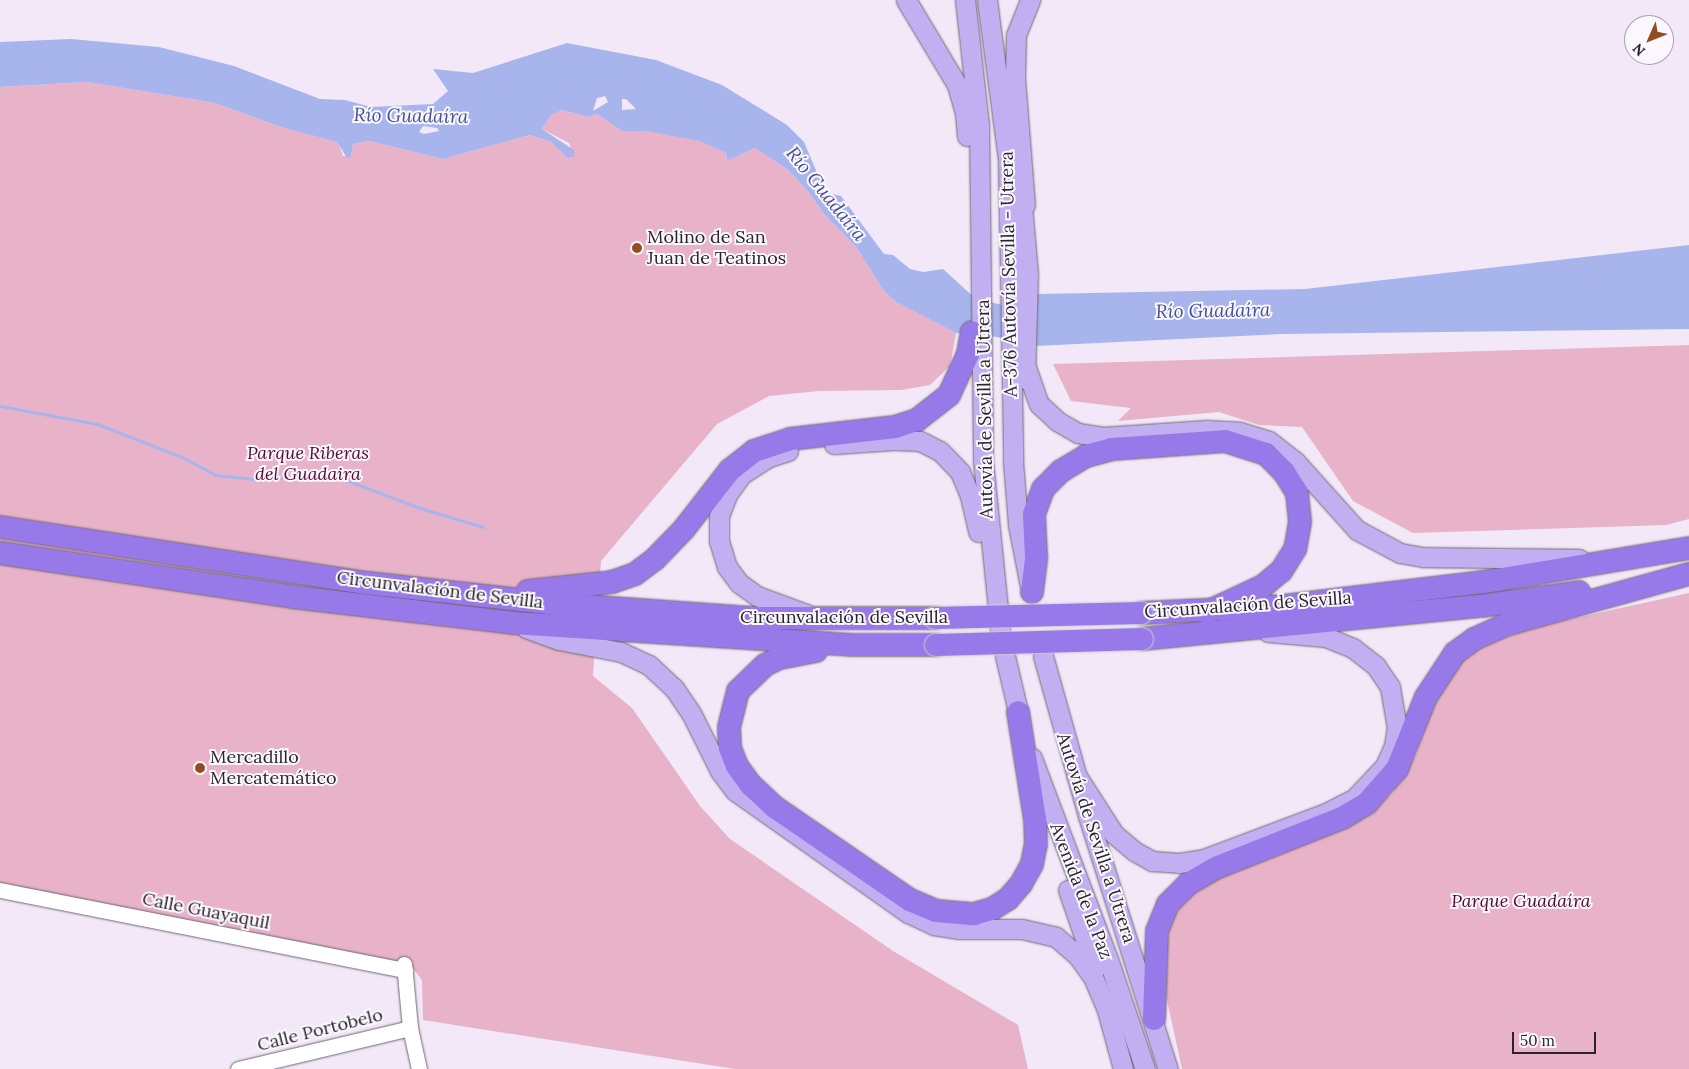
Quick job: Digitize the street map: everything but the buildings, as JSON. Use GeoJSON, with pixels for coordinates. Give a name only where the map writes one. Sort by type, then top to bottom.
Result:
{"type":"FeatureCollection","features":[{"type":"Feature","properties":{"kind":"highway"},"geometry":{"type":"LineString","coordinates":[[479,595],[576,588],[612,582],[634,574],[655,559],[684,529],[730,470],[754,451],[790,439],[886,428],[917,420],[935,409],[949,395],[974,348]]}},
{"type":"Feature","properties":{"kind":"highway"},"geometry":{"type":"LineString","coordinates":[[1032,597],[1036,556],[1034,514],[1043,489],[1061,471],[1086,456],[1112,449],[1225,440],[1266,454],[1284,472],[1296,493],[1300,522],[1294,549],[1281,571],[1263,586],[1207,612]]}},
{"type":"Feature","properties":{"kind":"highway","name":"Circunvalación de Sevilla"},"geometry":{"type":"LineString","coordinates":[[0,527],[367,583],[676,614],[822,620],[1207,612],[1484,582],[1628,560],[1689,548]]}},
{"type":"Feature","properties":{"kind":"highway","name":"Circunvalación de Sevilla"},"geometry":{"type":"LineString","coordinates":[[0,553],[293,597],[513,623],[852,645],[936,645],[1142,639],[1256,630],[1481,606],[1689,574]]}},
{"type":"Feature","properties":{"kind":"highway"},"geometry":{"type":"LineString","coordinates":[[1154,1019],[1156,931],[1168,904],[1188,884],[1218,867],[1344,817],[1367,802],[1397,769],[1426,696],[1455,653],[1474,639],[1504,625],[1689,574]]}},
{"type":"Feature","properties":{"kind":"highway"},"geometry":{"type":"LineString","coordinates":[[852,645],[779,658],[759,670],[738,692],[732,708],[728,728],[730,748],[737,766],[751,785],[776,808],[910,900],[936,911],[974,914],[992,908],[1008,899],[1021,884],[1032,864],[1036,844],[1035,819],[1018,712]]}},
{"type":"Feature","properties":{"kind":"main road"},"geometry":{"type":"LineString","coordinates":[[906,0],[947,65],[960,94],[978,193]]}},
{"type":"Feature","properties":{"kind":"main road","name":"A-376 Autovía Sevilla - Utrera"},"geometry":{"type":"LineString","coordinates":[[965,0],[979,125],[978,264]]}},
{"type":"Feature","properties":{"kind":"main road","name":"A-376 Autovía Sevilla - Utrera"},"geometry":{"type":"LineString","coordinates":[[987,0],[994,43],[1020,274]]}},
{"type":"Feature","properties":{"kind":"main road"},"geometry":{"type":"LineString","coordinates":[[1030,0],[1016,35],[1015,77],[1025,229],[1020,274],[1019,368],[1026,525],[1022,549],[1032,597]]}},
{"type":"Feature","properties":{"kind":"main road"},"geometry":{"type":"LineString","coordinates":[[994,43],[1009,95],[1025,229]]}},
{"type":"Feature","properties":{"kind":"main road","name":"Autovía de Sevilla a Utrera"},"geometry":{"type":"LineString","coordinates":[[978,264],[974,348],[1000,629]]}},
{"type":"Feature","properties":{"kind":"main road"},"geometry":{"type":"LineString","coordinates":[[1019,368],[1039,404],[1057,422],[1078,433],[1102,437],[1207,430],[1240,432],[1269,441],[1295,461],[1356,530],[1400,553],[1423,557],[1628,560]]}},
{"type":"Feature","properties":{"kind":"main road"},"geometry":{"type":"LineString","coordinates":[[822,620],[757,596],[739,583],[727,566],[719,541],[719,516],[726,495],[742,474],[767,458],[798,448],[894,440],[920,441],[940,451],[960,472],[970,496],[986,576],[995,586]]}},
{"type":"Feature","properties":{"kind":"main road"},"geometry":{"type":"LineString","coordinates":[[513,623],[559,640],[621,652],[649,665],[674,688],[691,713],[725,778],[735,791],[763,813],[908,913],[934,925],[960,929],[1022,928],[1056,937],[1085,965],[1107,1010]]}},
{"type":"Feature","properties":{"kind":"main road"},"geometry":{"type":"LineString","coordinates":[[1076,775],[1114,834],[1134,851],[1152,861],[1179,863],[1204,859],[1326,813],[1354,799],[1385,766],[1394,746],[1397,728],[1390,687],[1376,666],[1354,648],[1326,637],[1256,630]]}},
{"type":"Feature","properties":{"kind":"main road"},"geometry":{"type":"LineString","coordinates":[[1005,656],[1018,712]]}},
{"type":"Feature","properties":{"kind":"main road","name":"Autovía de Sevilla a Utrera"},"geometry":{"type":"LineString","coordinates":[[1043,656],[1076,775],[1154,1019]]}},
{"type":"Feature","properties":{"kind":"main road","name":"Avenida de la Paz"},"geometry":{"type":"LineString","coordinates":[[1018,712],[1032,759],[1111,968],[1145,1069]]}},
{"type":"Feature","properties":{"kind":"main road"},"geometry":{"type":"LineString","coordinates":[[1032,759],[1058,861],[1102,986],[1123,1069]]}},
{"type":"Feature","properties":{"kind":"main road"},"geometry":{"type":"LineString","coordinates":[[1154,1019],[1168,1069]]}},
{"type":"Feature","properties":{"kind":"street","name":"Calle Guayaquil"},"geometry":{"type":"LineString","coordinates":[[0,890],[405,967],[410,1028]]}},
{"type":"Feature","properties":{"kind":"street","name":"Calle Portobelo"},"geometry":{"type":"LineString","coordinates":[[238,1069],[410,1028]]}},
{"type":"Feature","properties":{"kind":"street"},"geometry":{"type":"LineString","coordinates":[[410,1028],[419,1069]]}},
{"type":"Feature","properties":{"kind":"green space","name":"Parque Riberas del Guadaira"},"geometry":{"type":"Polygon","coordinates":[[[87,82],[215,103],[281,127],[338,142],[343,156],[351,156],[353,144],[369,141],[443,159],[530,135],[551,142],[569,158],[574,157],[569,143],[542,129],[551,115],[562,110],[588,117],[597,114],[622,131],[645,131],[700,140],[726,153],[727,161],[755,148],[788,170],[806,189],[824,214],[856,247],[884,291],[896,302],[956,333],[950,366],[930,385],[901,390],[819,391],[769,396],[717,424],[601,561],[593,676],[632,708],[700,806],[730,839],[893,951],[1018,1025],[1028,1069],[735,1069],[423,1020],[422,980],[408,962],[404,964],[0,884],[0,87],[87,82]]]}},
{"type":"Feature","properties":{"kind":"green space"},"geometry":{"type":"Polygon","coordinates":[[[1689,345],[1689,519],[1666,525],[1413,533],[1353,501],[1302,427],[1259,425],[1219,412],[1118,421],[1131,408],[1071,401],[1053,364],[1689,345]]]}},
{"type":"Feature","properties":{"kind":"green space","name":"Parque Guadaíra"},"geometry":{"type":"Polygon","coordinates":[[[1689,593],[1689,1069],[1182,1069],[1163,982],[1166,944],[1171,921],[1187,897],[1214,879],[1369,812],[1392,794],[1416,755],[1430,712],[1446,675],[1474,649],[1530,628],[1689,593]]]}},
{"type":"Feature","properties":{"kind":"water","name":"Río Guadaíra"},"geometry":{"type":"Polygon","coordinates":[[[71,39],[159,47],[234,66],[320,99],[345,100],[371,107],[433,104],[448,91],[433,69],[473,73],[567,43],[656,60],[722,85],[787,125],[804,142],[823,187],[828,193],[841,196],[884,254],[893,255],[910,269],[923,272],[943,269],[976,299],[1003,305],[1038,294],[1305,289],[1689,245],[1689,329],[1281,334],[1036,346],[997,337],[956,333],[896,302],[884,291],[856,247],[824,214],[806,189],[788,170],[755,148],[727,161],[726,153],[700,141],[645,131],[622,131],[597,114],[588,117],[562,110],[551,115],[542,129],[574,150],[574,157],[568,158],[551,142],[530,135],[443,159],[369,141],[353,144],[351,156],[347,158],[337,142],[281,127],[215,103],[87,82],[0,87],[0,42],[71,39]],[[605,96],[597,98],[593,111],[608,102],[605,96]],[[622,99],[622,110],[636,109],[626,99],[622,99]],[[423,126],[419,132],[424,134],[439,131],[437,128],[423,126]]]}},
{"type":"Feature","properties":{"kind":"waterway"},"geometry":{"type":"LineString","coordinates":[[0,406],[97,424],[182,457],[216,475],[261,480],[299,475],[338,477],[417,507],[483,527]]}},
{"type":"Feature","properties":{"kind":"place","name":"Molino de San Juan de Teatinos"},"geometry":{"type":"Point","coordinates":[637,248]}},
{"type":"Feature","properties":{"kind":"place","name":"Mercadillo Mercatemático"},"geometry":{"type":"Point","coordinates":[200,768]}}]}
